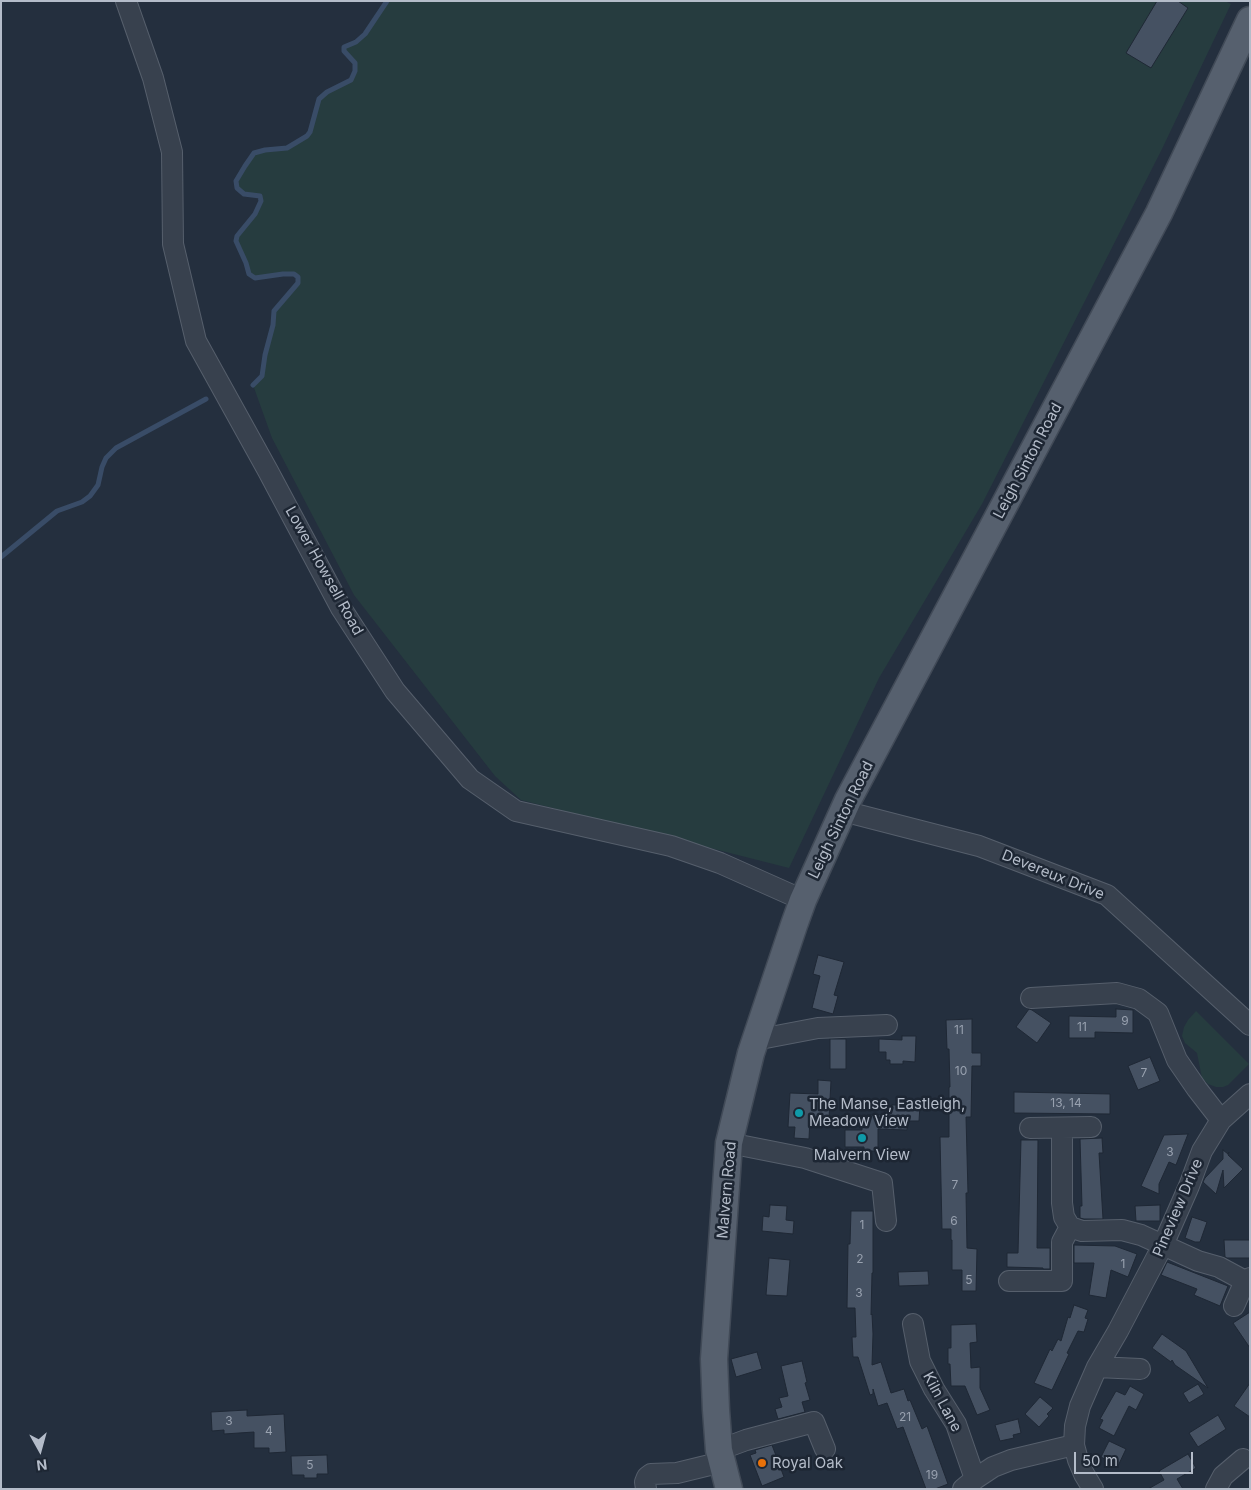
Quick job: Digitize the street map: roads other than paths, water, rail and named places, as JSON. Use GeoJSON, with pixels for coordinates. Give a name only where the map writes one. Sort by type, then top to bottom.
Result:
{"type":"FeatureCollection","features":[{"type":"Feature","properties":{"kind":"main road","name":"Leigh Sinton Road"},"geometry":{"type":"LineString","coordinates":[[803,900],[843,811],[1159,212],[1250,20]]}},
{"type":"Feature","properties":{"kind":"main road","name":"Malvern Road"},"geometry":{"type":"LineString","coordinates":[[729,1489],[720,1456],[714,1359],[730,1143],[751,1052],[803,900]]}},
{"type":"Feature","properties":{"kind":"street","name":"Lower Howsell Road"},"geometry":{"type":"LineString","coordinates":[[126,1],[152,78],[172,152],[173,244],[196,341],[341,608],[396,691],[470,779],[516,811],[671,846],[720,863],[803,900]]}},
{"type":"Feature","properties":{"kind":"street","name":"Devereux Drive"},"geometry":{"type":"LineString","coordinates":[[843,811],[979,846],[1107,895],[1250,1026]]}},
{"type":"Feature","properties":{"kind":"street"},"geometry":{"type":"LineString","coordinates":[[1031,998],[1117,993],[1139,1000],[1158,1014],[1177,1060],[1221,1120]]}},
{"type":"Feature","properties":{"kind":"street"},"geometry":{"type":"LineString","coordinates":[[755,1040],[818,1028],[887,1025]]}},
{"type":"Feature","properties":{"kind":"street","name":"Pineview Drive"},"geometry":{"type":"LineString","coordinates":[[1097,1367],[1164,1245],[1202,1151],[1221,1120],[1250,1094]]}},
{"type":"Feature","properties":{"kind":"street"},"geometry":{"type":"LineString","coordinates":[[1030,1128],[1091,1127]]}},
{"type":"Feature","properties":{"kind":"street"},"geometry":{"type":"LineString","coordinates":[[1062,1128],[1062,1203],[1064,1217],[1070,1228],[1082,1231],[1122,1230],[1141,1235],[1198,1261],[1248,1279],[1234,1306]]}},
{"type":"Feature","properties":{"kind":"street"},"geometry":{"type":"LineString","coordinates":[[730,1143],[805,1158],[882,1183],[886,1221]]}},
{"type":"Feature","properties":{"kind":"street"},"geometry":{"type":"LineString","coordinates":[[1009,1281],[1062,1281],[1062,1242],[1070,1228]]}},
{"type":"Feature","properties":{"kind":"street","name":"Kiln Lane"},"geometry":{"type":"LineString","coordinates":[[913,1324],[920,1361],[934,1389],[956,1424],[969,1484],[993,1467],[1011,1460],[1074,1445]]}},
{"type":"Feature","properties":{"kind":"street"},"geometry":{"type":"LineString","coordinates":[[1093,1489],[1084,1474],[1074,1445],[1075,1426],[1080,1406],[1097,1367],[1140,1369]]}},
{"type":"Feature","properties":{"kind":"street"},"geometry":{"type":"LineString","coordinates":[[646,1489],[647,1477],[651,1474],[677,1473],[720,1456],[746,1440],[814,1422],[825,1449]]}},
{"type":"Feature","properties":{"kind":"street"},"geometry":{"type":"LineString","coordinates":[[1216,1489],[1223,1476],[1242,1460]]}},
{"type":"Feature","properties":{"kind":"waterway"},"geometry":{"type":"LineString","coordinates":[[253,385],[262,376],[273,325],[274,311],[298,283],[298,277],[294,274],[283,274],[255,278],[249,274],[236,241],[237,236],[255,214],[261,201],[260,196],[244,194],[237,188],[236,181],[254,153],[287,148],[307,136],[310,132],[319,99],[327,92],[351,80],[355,71],[355,63],[344,51],[344,47],[356,42],[365,34],[387,1]]}},
{"type":"Feature","properties":{"kind":"waterway"},"geometry":{"type":"LineString","coordinates":[[1,557],[57,511],[82,502],[90,496],[98,485],[106,458],[116,448],[206,399]]}},
{"type":"Feature","properties":{"kind":"place","name":"The Manse, Eastleigh, Meadow View"},"geometry":{"type":"Point","coordinates":[799,1113]}},
{"type":"Feature","properties":{"kind":"place","name":"Malvern View"},"geometry":{"type":"Point","coordinates":[862,1138]}},
{"type":"Feature","properties":{"kind":"place","name":"Royal Oak"},"geometry":{"type":"Point","coordinates":[762,1463]}}]}
